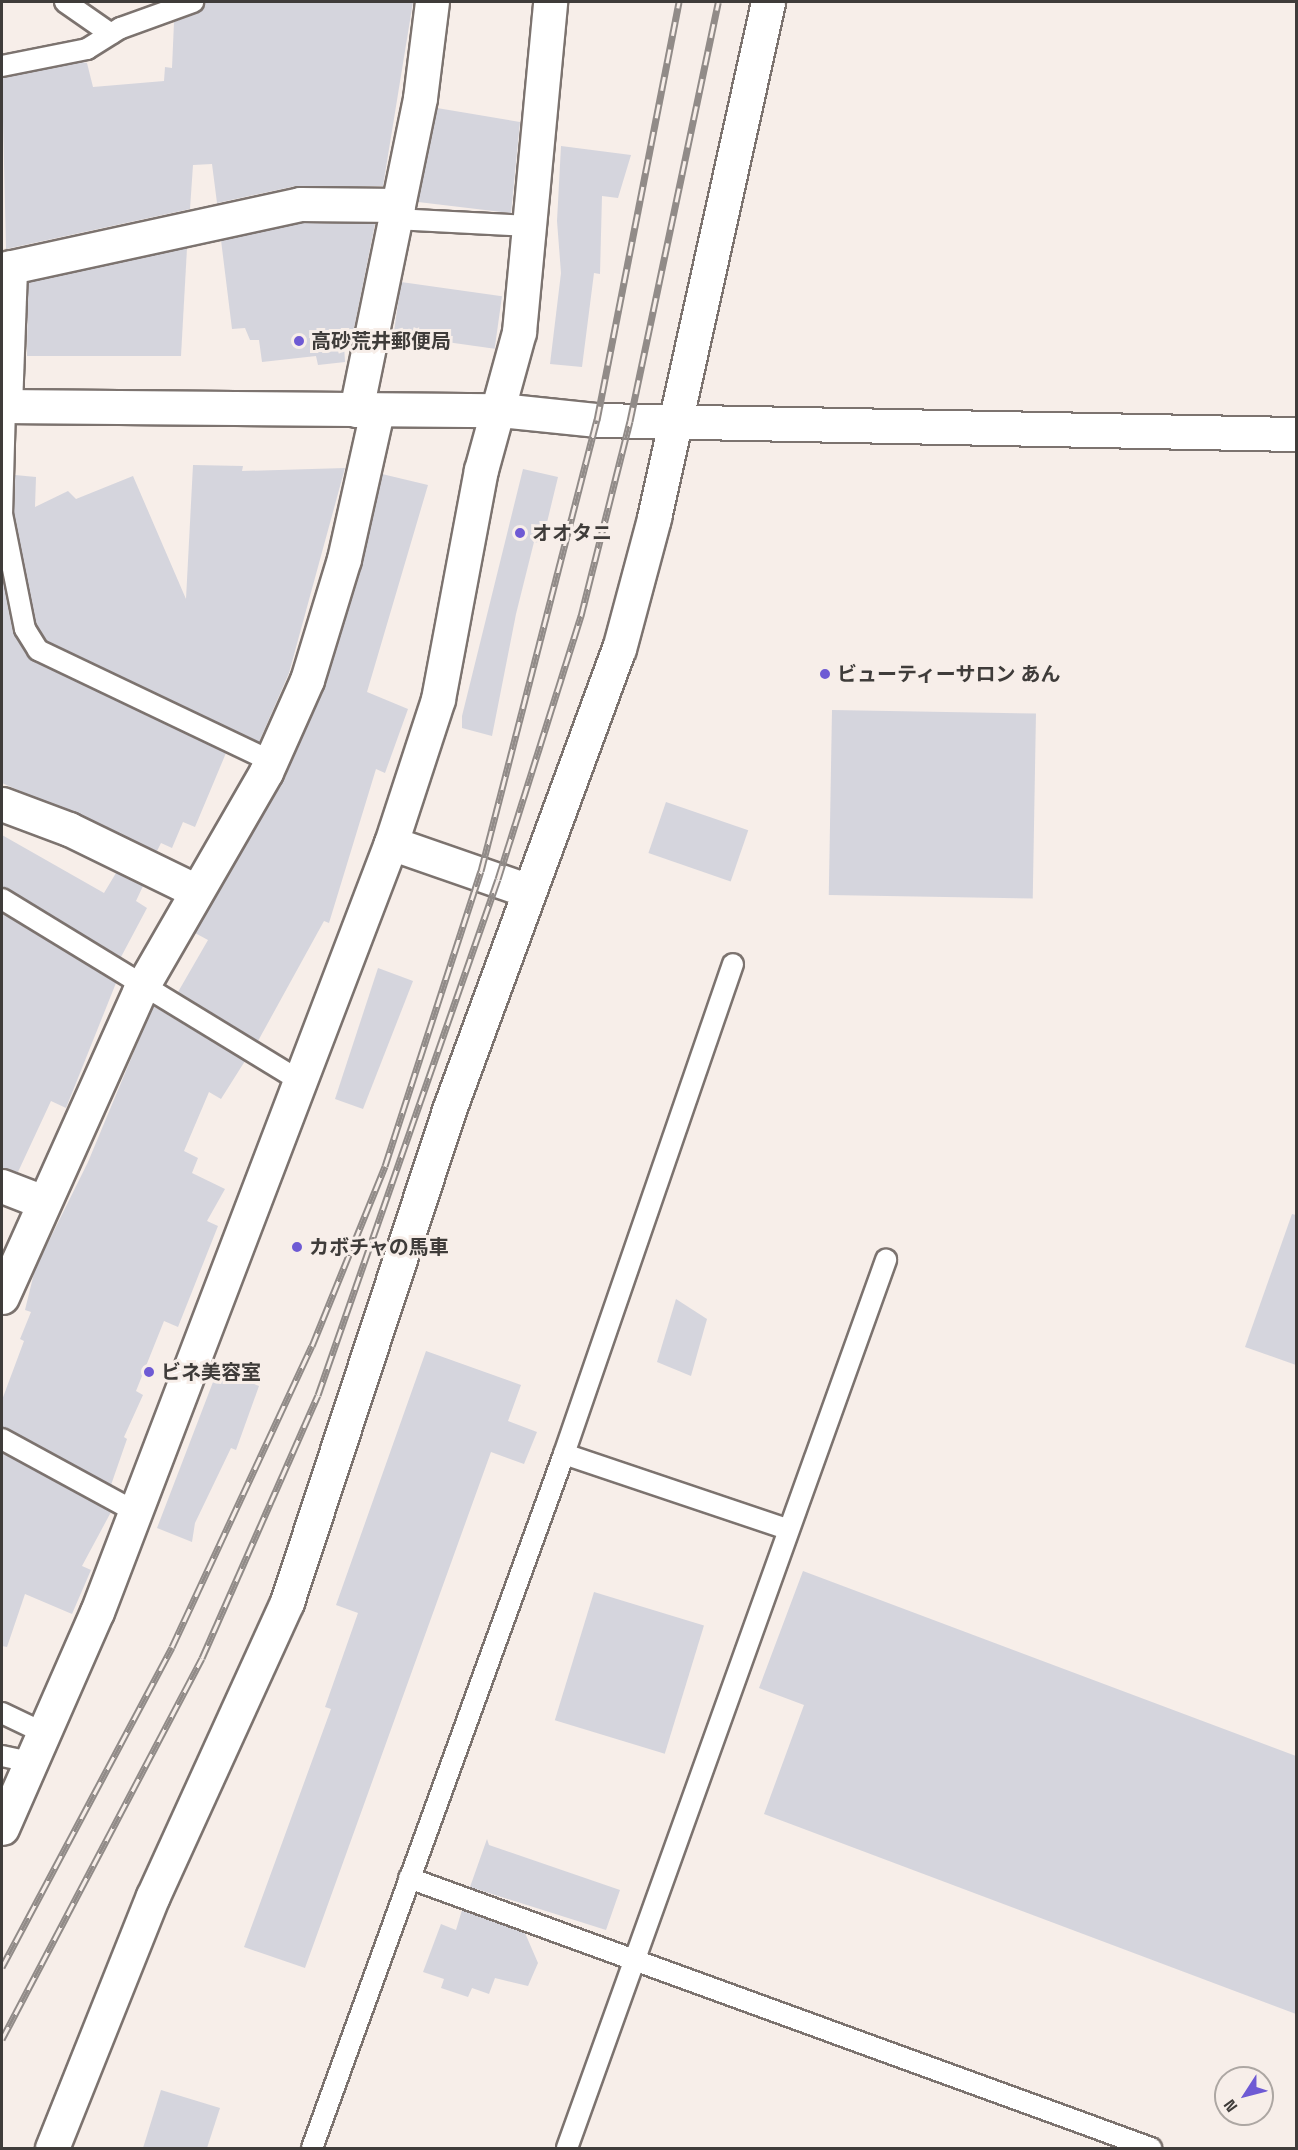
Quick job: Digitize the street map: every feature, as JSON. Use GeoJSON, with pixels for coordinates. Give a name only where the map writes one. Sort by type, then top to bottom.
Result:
{"type":"FeatureCollection","features":[{"type":"Feature","properties":{"kind":"street"},"geometry":{"type":"LineString","coordinates":[[2,1297],[144,983],[194,890],[271,761],[307,680],[344,559],[432,2]]}},
{"type":"Feature","properties":{"kind":"street"},"geometry":{"type":"LineString","coordinates":[[2,1828],[26,1750],[136,1512],[391,843],[438,699],[481,470],[500,410],[519,332],[550,2]]}},
{"type":"Feature","properties":{"kind":"street"},"geometry":{"type":"LineString","coordinates":[[52,2148],[153,1896],[287,1602],[526,890],[619,648],[675,418],[768,2]]}},
{"type":"Feature","properties":{"kind":"street"},"geometry":{"type":"LineString","coordinates":[[397,212],[300,204],[6,268],[3,406],[500,410],[597,420],[675,418],[1296,434]]}},
{"type":"Feature","properties":{"kind":"street"},"geometry":{"type":"LineString","coordinates":[[2,804],[69,830],[194,890]]}},
{"type":"Feature","properties":{"kind":"street"},"geometry":{"type":"LineString","coordinates":[[391,843],[526,890]]}},
{"type":"Feature","properties":{"kind":"street"},"geometry":{"type":"LineString","coordinates":[[2,1186],[43,1202]]}},
{"type":"Feature","properties":{"kind":"lane"},"geometry":{"type":"LineString","coordinates":[[65,2],[111,34]]}},
{"type":"Feature","properties":{"kind":"lane"},"geometry":{"type":"LineString","coordinates":[[2,66],[87,50],[111,34],[193,2]]}},
{"type":"Feature","properties":{"kind":"lane"},"geometry":{"type":"LineString","coordinates":[[397,212],[529,226]]}},
{"type":"Feature","properties":{"kind":"lane"},"geometry":{"type":"LineString","coordinates":[[3,406],[2,515],[26,629],[38,650],[271,761]]}},
{"type":"Feature","properties":{"kind":"lane"},"geometry":{"type":"LineString","coordinates":[[2,899],[144,983],[300,1081]]}},
{"type":"Feature","properties":{"kind":"lane"},"geometry":{"type":"LineString","coordinates":[[312,2148],[564,1454],[734,964]]}},
{"type":"Feature","properties":{"kind":"lane"},"geometry":{"type":"LineString","coordinates":[[567,2148],[786,1529],[886,1260]]}},
{"type":"Feature","properties":{"kind":"lane"},"geometry":{"type":"LineString","coordinates":[[2,1439],[136,1512]]}},
{"type":"Feature","properties":{"kind":"lane"},"geometry":{"type":"LineString","coordinates":[[564,1454],[786,1529]]}},
{"type":"Feature","properties":{"kind":"lane"},"geometry":{"type":"LineString","coordinates":[[2,1713],[26,1750]]}},
{"type":"Feature","properties":{"kind":"lane"},"geometry":{"type":"LineString","coordinates":[[410,1878],[631,1962],[1151,2148]]}},
{"type":"Feature","properties":{"kind":"building"},"geometry":{"type":"Polygon","coordinates":[[[205,2],[413,2],[383,186],[296,186],[217,203],[212,164],[193,165],[190,209],[6,249],[2,78],[82,62],[87,63],[93,87],[164,81],[165,67],[172,68],[174,22],[198,13],[205,2]]]}},
{"type":"Feature","properties":{"kind":"building"},"geometry":{"type":"Polygon","coordinates":[[[437,108],[520,122],[511,213],[418,202],[437,108]]]}},
{"type":"Feature","properties":{"kind":"building"},"geometry":{"type":"Polygon","coordinates":[[[561,146],[631,155],[618,198],[602,196],[600,274],[594,273],[582,367],[550,364],[561,273],[557,221],[561,146]]]}},
{"type":"Feature","properties":{"kind":"building"},"geometry":{"type":"Polygon","coordinates":[[[302,223],[375,224],[351,344],[344,345],[345,362],[318,365],[316,356],[262,362],[259,340],[250,340],[245,328],[232,329],[221,240],[302,223]]]}},
{"type":"Feature","properties":{"kind":"building"},"geometry":{"type":"Polygon","coordinates":[[[187,248],[181,356],[27,356],[28,282],[187,248]]]}},
{"type":"Feature","properties":{"kind":"building"},"geometry":{"type":"Polygon","coordinates":[[[401,282],[502,296],[495,349],[394,334],[401,282]]]}},
{"type":"Feature","properties":{"kind":"building"},"geometry":{"type":"Polygon","coordinates":[[[193,465],[243,466],[242,471],[345,468],[289,673],[259,742],[46,641],[36,625],[14,513],[15,475],[36,477],[35,507],[68,491],[76,499],[133,476],[186,599],[193,465]]]}},
{"type":"Feature","properties":{"kind":"building"},"geometry":{"type":"Polygon","coordinates":[[[523,469],[558,477],[542,543],[534,542],[516,614],[492,736],[462,728],[462,716],[523,469]]]}},
{"type":"Feature","properties":{"kind":"building"},"geometry":{"type":"Polygon","coordinates":[[[382,474],[428,485],[367,692],[408,709],[385,773],[376,769],[329,923],[324,921],[258,1041],[178,992],[208,940],[195,933],[282,781],[324,688],[382,474]]]}},
{"type":"Feature","properties":{"kind":"building"},"geometry":{"type":"Polygon","coordinates":[[[2,573],[13,632],[32,660],[226,753],[195,827],[183,822],[172,848],[161,843],[157,851],[2,783],[2,573]]]}},
{"type":"Feature","properties":{"kind":"building"},"geometry":{"type":"Polygon","coordinates":[[[832,710],[1036,714],[1033,899],[829,895],[832,710]]]}},
{"type":"Feature","properties":{"kind":"building"},"geometry":{"type":"Polygon","coordinates":[[[666,802],[748,830],[731,881],[648,853],[666,802]]]}},
{"type":"Feature","properties":{"kind":"building"},"geometry":{"type":"Polygon","coordinates":[[[2,835],[104,893],[116,873],[143,886],[136,901],[147,908],[121,957],[2,887],[2,835]]]}},
{"type":"Feature","properties":{"kind":"building"},"geometry":{"type":"Polygon","coordinates":[[[2,913],[116,983],[66,1108],[51,1101],[18,1172],[2,1168],[2,913]]]}},
{"type":"Feature","properties":{"kind":"building"},"geometry":{"type":"Polygon","coordinates":[[[378,968],[413,981],[363,1109],[335,1099],[378,968]]]}},
{"type":"Feature","properties":{"kind":"building"},"geometry":{"type":"Polygon","coordinates":[[[153,1006],[245,1061],[221,1099],[209,1092],[184,1151],[198,1158],[192,1173],[225,1189],[207,1221],[218,1226],[178,1327],[164,1321],[136,1391],[143,1395],[124,1437],[127,1439],[111,1485],[2,1427],[2,1400],[24,1341],[20,1339],[31,1312],[25,1310],[35,1269],[88,1162],[153,1006]]]}},
{"type":"Feature","properties":{"kind":"building"},"geometry":{"type":"Polygon","coordinates":[[[1292,1214],[1296,1215],[1296,1365],[1245,1347],[1292,1214]]]}},
{"type":"Feature","properties":{"kind":"building"},"geometry":{"type":"Polygon","coordinates":[[[676,1299],[707,1319],[691,1376],[657,1362],[676,1299]]]}},
{"type":"Feature","properties":{"kind":"building"},"geometry":{"type":"Polygon","coordinates":[[[426,1351],[521,1385],[508,1421],[537,1432],[524,1464],[491,1452],[305,1968],[244,1947],[331,1709],[325,1707],[358,1613],[336,1605],[426,1351]]]}},
{"type":"Feature","properties":{"kind":"building"},"geometry":{"type":"Polygon","coordinates":[[[218,1369],[259,1386],[236,1450],[231,1448],[195,1523],[192,1542],[157,1528],[218,1369]]]}},
{"type":"Feature","properties":{"kind":"building"},"geometry":{"type":"Polygon","coordinates":[[[2,1452],[111,1512],[82,1566],[91,1570],[72,1614],[25,1594],[7,1647],[2,1646],[2,1452]]]}},
{"type":"Feature","properties":{"kind":"building"},"geometry":{"type":"Polygon","coordinates":[[[803,1571],[1296,1756],[1296,2014],[764,1814],[804,1705],[759,1688],[803,1571]]]}},
{"type":"Feature","properties":{"kind":"building"},"geometry":{"type":"Polygon","coordinates":[[[594,1592],[704,1626],[665,1754],[555,1720],[594,1592]]]}},
{"type":"Feature","properties":{"kind":"building"},"geometry":{"type":"Polygon","coordinates":[[[487,1839],[489,1845],[620,1890],[606,1930],[470,1887],[487,1839]]]}},
{"type":"Feature","properties":{"kind":"building"},"geometry":{"type":"Polygon","coordinates":[[[462,1910],[525,1933],[538,1963],[528,1986],[495,1978],[489,1994],[472,1988],[468,1997],[441,1988],[444,1979],[423,1972],[441,1924],[456,1930],[462,1910]]]}},
{"type":"Feature","properties":{"kind":"building"},"geometry":{"type":"Polygon","coordinates":[[[161,2090],[220,2108],[207,2148],[143,2148],[161,2090]]]}},
{"type":"Feature","properties":{"kind":"railway"},"geometry":{"type":"LineString","coordinates":[[2,1967],[172,1647],[312,1346],[385,1166],[481,871],[597,420],[679,2]]}},
{"type":"Feature","properties":{"kind":"railway"},"geometry":{"type":"LineString","coordinates":[[2,2039],[202,1658],[318,1395],[498,879],[581,616],[630,421],[718,2]]}},
{"type":"Feature","properties":{"kind":"place","name":"高砂荒井郵便局"},"geometry":{"type":"Point","coordinates":[299,341]}},
{"type":"Feature","properties":{"kind":"place","name":"オオタニ"},"geometry":{"type":"Point","coordinates":[520,533]}},
{"type":"Feature","properties":{"kind":"place","name":"ビューティーサロン あん"},"geometry":{"type":"Point","coordinates":[825,674]}},
{"type":"Feature","properties":{"kind":"place","name":"カボチャの馬車"},"geometry":{"type":"Point","coordinates":[297,1247]}},
{"type":"Feature","properties":{"kind":"place","name":"ビネ美容室"},"geometry":{"type":"Point","coordinates":[149,1372]}}]}
